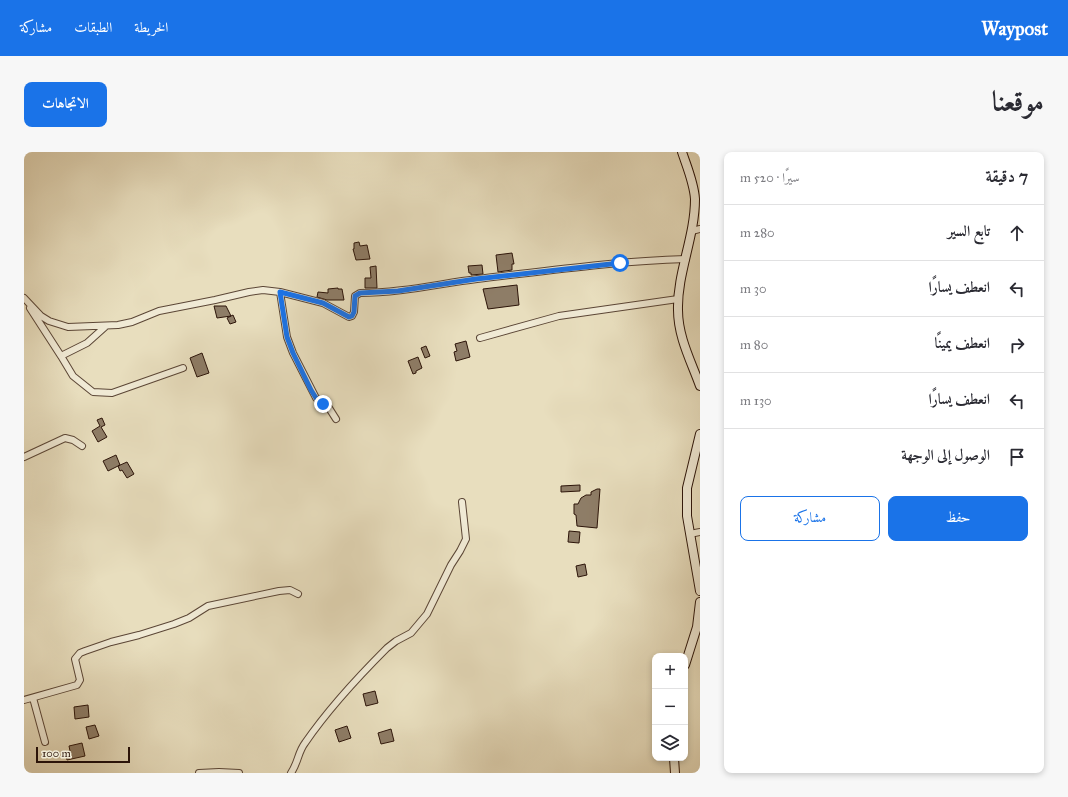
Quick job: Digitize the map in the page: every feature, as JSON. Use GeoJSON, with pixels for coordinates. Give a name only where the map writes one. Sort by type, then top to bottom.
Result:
{"type":"FeatureCollection","features":[{"type":"Feature","properties":{"kind":"street"},"geometry":{"type":"LineString","coordinates":[[682,152],[692,182],[695,198],[696,230],[686,259],[678,300],[679,327],[700,386]]}},
{"type":"Feature","properties":{"kind":"street"},"geometry":{"type":"LineString","coordinates":[[24,299],[41,316],[58,324],[80,327],[118,325],[132,322],[159,311],[263,290],[280,292],[323,303],[349,317],[352,316],[354,312],[355,296],[360,293],[398,291],[476,279],[620,263],[686,259]]}},
{"type":"Feature","properties":{"kind":"street"},"geometry":{"type":"LineString","coordinates":[[280,292],[287,337],[293,353],[316,398],[327,406],[336,419]]}},
{"type":"Feature","properties":{"kind":"street"},"geometry":{"type":"LineString","coordinates":[[24,299],[74,376],[93,392],[112,393],[183,368]]}},
{"type":"Feature","properties":{"kind":"street"},"geometry":{"type":"LineString","coordinates":[[480,338],[559,316],[678,300]]}},
{"type":"Feature","properties":{"kind":"street"},"geometry":{"type":"LineString","coordinates":[[61,356],[87,343],[107,326]]}},
{"type":"Feature","properties":{"kind":"street"},"geometry":{"type":"LineString","coordinates":[[700,434],[688,488],[687,516],[700,591]]}},
{"type":"Feature","properties":{"kind":"street"},"geometry":{"type":"LineString","coordinates":[[24,457],[65,438],[74,440],[82,446]]}},
{"type":"Feature","properties":{"kind":"street"},"geometry":{"type":"LineString","coordinates":[[291,773],[296,766],[304,743],[331,706],[387,648],[411,633],[427,614],[451,565],[466,539],[462,502]]}},
{"type":"Feature","properties":{"kind":"street"},"geometry":{"type":"LineString","coordinates":[[690,534],[700,532]]}},
{"type":"Feature","properties":{"kind":"street"},"geometry":{"type":"LineString","coordinates":[[24,700],[77,685],[80,680],[75,660],[80,653],[85,651],[174,624],[189,618],[208,606],[279,591],[290,590],[298,594]]}},
{"type":"Feature","properties":{"kind":"street"},"geometry":{"type":"LineString","coordinates":[[688,655],[697,626],[700,602]]}},
{"type":"Feature","properties":{"kind":"street"},"geometry":{"type":"LineString","coordinates":[[33,698],[45,742]]}},
{"type":"Feature","properties":{"kind":"street"},"geometry":{"type":"LineString","coordinates":[[674,761],[675,773]]}},
{"type":"Feature","properties":{"kind":"street"},"geometry":{"type":"LineString","coordinates":[[199,773],[239,773]]}},
{"type":"Feature","properties":{"kind":"building"},"geometry":{"type":"Polygon","coordinates":[[[359,242],[360,246],[367,245],[370,259],[356,260],[353,249],[354,243],[359,242]]]}},
{"type":"Feature","properties":{"kind":"building"},"geometry":{"type":"Polygon","coordinates":[[[512,253],[514,264],[512,264],[512,270],[498,272],[496,255],[512,253]]]}},
{"type":"Feature","properties":{"kind":"building"},"geometry":{"type":"Polygon","coordinates":[[[482,265],[483,274],[471,275],[471,273],[469,273],[468,266],[482,265]]]}},
{"type":"Feature","properties":{"kind":"building"},"geometry":{"type":"Polygon","coordinates":[[[376,266],[377,288],[365,288],[365,278],[371,278],[370,267],[376,266]]]}},
{"type":"Feature","properties":{"kind":"building"},"geometry":{"type":"Polygon","coordinates":[[[517,285],[519,305],[488,309],[483,289],[517,285]]]}},
{"type":"Feature","properties":{"kind":"building"},"geometry":{"type":"Polygon","coordinates":[[[328,289],[342,289],[344,300],[327,300],[317,297],[318,292],[328,293],[328,289]]]}},
{"type":"Feature","properties":{"kind":"building"},"geometry":{"type":"Polygon","coordinates":[[[214,306],[226,306],[231,316],[217,318],[214,306]]]}},
{"type":"Feature","properties":{"kind":"building"},"geometry":{"type":"Polygon","coordinates":[[[233,315],[236,322],[230,324],[227,318],[233,315]]]}},
{"type":"Feature","properties":{"kind":"building"},"geometry":{"type":"Polygon","coordinates":[[[466,341],[470,357],[456,361],[454,352],[457,351],[455,344],[466,341]]]}},
{"type":"Feature","properties":{"kind":"building"},"geometry":{"type":"Polygon","coordinates":[[[426,346],[430,356],[425,358],[421,348],[426,346]]]}},
{"type":"Feature","properties":{"kind":"building"},"geometry":{"type":"Polygon","coordinates":[[[202,353],[209,373],[197,377],[190,358],[202,353]]]}},
{"type":"Feature","properties":{"kind":"building"},"geometry":{"type":"Polygon","coordinates":[[[418,357],[422,368],[413,374],[408,361],[418,357]]]}},
{"type":"Feature","properties":{"kind":"building"},"geometry":{"type":"Polygon","coordinates":[[[102,418],[105,425],[101,427],[107,437],[98,442],[92,431],[100,426],[97,420],[102,418]]]}},
{"type":"Feature","properties":{"kind":"building"},"geometry":{"type":"Polygon","coordinates":[[[116,455],[120,465],[108,471],[103,461],[116,455]]]}},
{"type":"Feature","properties":{"kind":"building"},"geometry":{"type":"Polygon","coordinates":[[[127,462],[134,474],[127,478],[122,470],[120,471],[118,466],[127,462]]]}},
{"type":"Feature","properties":{"kind":"building"},"geometry":{"type":"Polygon","coordinates":[[[580,485],[580,491],[561,492],[561,486],[580,485]]]}},
{"type":"Feature","properties":{"kind":"building"},"geometry":{"type":"Polygon","coordinates":[[[600,489],[597,528],[577,526],[576,515],[574,514],[574,504],[578,504],[581,498],[586,495],[591,495],[591,492],[600,489]]]}},
{"type":"Feature","properties":{"kind":"building"},"geometry":{"type":"Polygon","coordinates":[[[569,531],[580,532],[579,543],[568,542],[569,531]]]}},
{"type":"Feature","properties":{"kind":"building"},"geometry":{"type":"Polygon","coordinates":[[[585,564],[587,575],[578,577],[576,566],[585,564]]]}},
{"type":"Feature","properties":{"kind":"building"},"geometry":{"type":"Polygon","coordinates":[[[375,691],[378,703],[366,706],[363,694],[375,691]]]}},
{"type":"Feature","properties":{"kind":"building"},"geometry":{"type":"Polygon","coordinates":[[[88,705],[89,717],[75,719],[74,707],[88,705]]]}},
{"type":"Feature","properties":{"kind":"building"},"geometry":{"type":"Polygon","coordinates":[[[95,725],[99,736],[89,739],[86,727],[95,725]]]}},
{"type":"Feature","properties":{"kind":"building"},"geometry":{"type":"Polygon","coordinates":[[[347,726],[351,738],[339,742],[335,730],[347,726]]]}},
{"type":"Feature","properties":{"kind":"building"},"geometry":{"type":"Polygon","coordinates":[[[391,729],[394,741],[381,744],[378,733],[391,729]]]}},
{"type":"Feature","properties":{"kind":"building"},"geometry":{"type":"Polygon","coordinates":[[[82,743],[85,756],[67,760],[65,752],[70,751],[69,746],[82,743]]]}},
{"type":"Feature","properties":{"kind":"route"},"geometry":{"type":"LineString","coordinates":[[323,404],[316,398],[311,390],[293,353],[287,337],[280,292],[323,303],[349,317],[353,315],[354,312],[354,298],[360,293],[398,291],[476,279],[620,263]]}}]}
